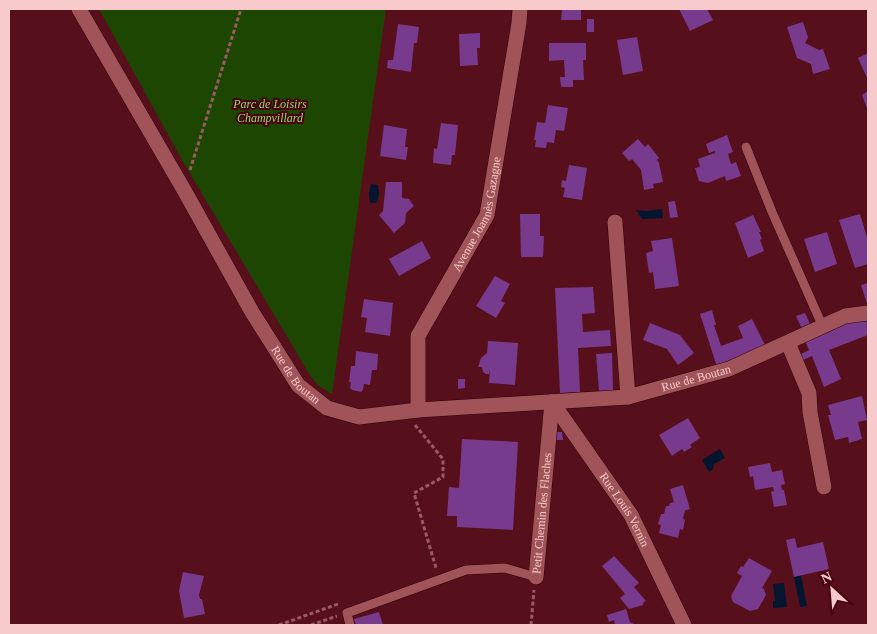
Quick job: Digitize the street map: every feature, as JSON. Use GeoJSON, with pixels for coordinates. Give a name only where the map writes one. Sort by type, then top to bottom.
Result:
{"type":"FeatureCollection","features":[{"type":"Feature","properties":{"kind":"street","name":"Rue de Boutan"},"geometry":{"type":"LineString","coordinates":[[79,9],[252,312],[298,386],[327,408],[359,417],[411,411],[628,397],[729,369],[846,316],[868,313]]}},
{"type":"Feature","properties":{"kind":"street","name":"Avenue Joannès Gazagne"},"geometry":{"type":"LineString","coordinates":[[411,411],[418,336],[487,215],[520,9]]}},
{"type":"Feature","properties":{"kind":"street"},"geometry":{"type":"LineString","coordinates":[[615,222],[628,397]]}},
{"type":"Feature","properties":{"kind":"street"},"geometry":{"type":"LineString","coordinates":[[788,343],[809,393],[810,412],[824,487]]}},
{"type":"Feature","properties":{"kind":"street","name":"Petit Chemin des Flaches"},"geometry":{"type":"LineString","coordinates":[[536,576],[552,402]]}},
{"type":"Feature","properties":{"kind":"street","name":"Rue Louis Vernin"},"geometry":{"type":"LineString","coordinates":[[552,402],[631,514],[684,625]]}},
{"type":"Feature","properties":{"kind":"lane"},"geometry":{"type":"LineString","coordinates":[[746,147],[822,327]]}},
{"type":"Feature","properties":{"kind":"lane"},"geometry":{"type":"LineString","coordinates":[[350,625],[347,613],[466,570],[504,568],[536,576]]}},
{"type":"Feature","properties":{"kind":"path"},"geometry":{"type":"LineString","coordinates":[[184,190],[241,9]]}},
{"type":"Feature","properties":{"kind":"path"},"geometry":{"type":"LineString","coordinates":[[411,411],[443,459],[443,477],[414,493],[436,569],[427,572]]}},
{"type":"Feature","properties":{"kind":"path","name":"Petit Chemin des Flaches"},"geometry":{"type":"LineString","coordinates":[[530,625],[536,576]]}},
{"type":"Feature","properties":{"kind":"path"},"geometry":{"type":"LineString","coordinates":[[279,625],[344,602]]}},
{"type":"Feature","properties":{"kind":"path"},"geometry":{"type":"LineString","coordinates":[[311,625],[347,613]]}},
{"type":"Feature","properties":{"kind":"green space","name":"Parc de Loisirs Champvillard"},"geometry":{"type":"Polygon","coordinates":[[[99,9],[386,9],[332,394],[319,386],[311,377],[182,160],[99,9]]]}},
{"type":"Feature","properties":{"kind":"water"},"geometry":{"type":"Polygon","coordinates":[[[371,184],[378,185],[377,203],[370,203],[371,184]]]}},
{"type":"Feature","properties":{"kind":"water"},"geometry":{"type":"Polygon","coordinates":[[[662,209],[663,218],[642,219],[636,210],[646,211],[662,209]]]}},
{"type":"Feature","properties":{"kind":"water"},"geometry":{"type":"Polygon","coordinates":[[[720,449],[725,458],[714,464],[713,469],[709,472],[702,460],[720,449]]]}},
{"type":"Feature","properties":{"kind":"water"},"geometry":{"type":"Polygon","coordinates":[[[801,575],[807,606],[800,607],[794,577],[801,575]]]}},
{"type":"Feature","properties":{"kind":"water"},"geometry":{"type":"Polygon","coordinates":[[[784,583],[787,607],[773,608],[773,601],[775,601],[773,584],[784,583]]]}},
{"type":"Feature","properties":{"kind":"building"},"geometry":{"type":"Polygon","coordinates":[[[562,9],[581,9],[581,20],[561,20],[562,9]]]}},
{"type":"Feature","properties":{"kind":"building"},"geometry":{"type":"Polygon","coordinates":[[[679,9],[707,9],[713,20],[690,31],[679,9]]]}},
{"type":"Feature","properties":{"kind":"building"},"geometry":{"type":"Polygon","coordinates":[[[587,19],[594,19],[594,32],[587,32],[587,19]]]}},
{"type":"Feature","properties":{"kind":"building"},"geometry":{"type":"Polygon","coordinates":[[[803,22],[808,37],[805,43],[819,50],[823,49],[830,69],[813,74],[811,64],[797,58],[787,27],[803,22]]]}},
{"type":"Feature","properties":{"kind":"building"},"geometry":{"type":"Polygon","coordinates":[[[398,24],[419,27],[417,43],[414,43],[411,72],[387,68],[388,60],[393,60],[398,24]]]}},
{"type":"Feature","properties":{"kind":"building"},"geometry":{"type":"Polygon","coordinates":[[[480,33],[480,48],[477,48],[478,65],[460,66],[459,34],[480,33]]]}},
{"type":"Feature","properties":{"kind":"building"},"geometry":{"type":"Polygon","coordinates":[[[637,37],[643,71],[623,75],[617,40],[637,37]]]}},
{"type":"Feature","properties":{"kind":"building"},"geometry":{"type":"Polygon","coordinates":[[[549,43],[586,43],[586,60],[583,60],[584,80],[573,80],[573,87],[561,87],[560,77],[565,77],[564,60],[549,61],[549,43]]]}},
{"type":"Feature","properties":{"kind":"building"},"geometry":{"type":"Polygon","coordinates":[[[868,53],[868,80],[858,58],[868,53]]]}},
{"type":"Feature","properties":{"kind":"building"},"geometry":{"type":"Polygon","coordinates":[[[868,91],[868,111],[862,95],[868,91]]]}},
{"type":"Feature","properties":{"kind":"building"},"geometry":{"type":"Polygon","coordinates":[[[548,105],[568,108],[564,131],[556,130],[554,143],[547,142],[546,148],[535,147],[536,140],[534,140],[537,122],[545,123],[548,105]]]}},
{"type":"Feature","properties":{"kind":"building"},"geometry":{"type":"Polygon","coordinates":[[[441,123],[458,125],[455,155],[452,155],[451,165],[433,163],[434,148],[437,149],[441,123]]]}},
{"type":"Feature","properties":{"kind":"building"},"geometry":{"type":"Polygon","coordinates":[[[384,125],[407,129],[405,147],[408,147],[406,160],[380,156],[384,125]]]}},
{"type":"Feature","properties":{"kind":"building"},"geometry":{"type":"Polygon","coordinates":[[[727,135],[733,152],[728,154],[731,164],[736,162],[741,176],[726,181],[725,176],[708,183],[699,181],[695,168],[700,167],[698,159],[715,153],[715,151],[709,153],[706,144],[727,135]]]}},
{"type":"Feature","properties":{"kind":"building"},"geometry":{"type":"Polygon","coordinates":[[[638,139],[645,147],[648,144],[659,158],[657,160],[663,182],[653,184],[654,188],[644,190],[641,170],[632,159],[629,161],[622,153],[638,139]]]}},
{"type":"Feature","properties":{"kind":"building"},"geometry":{"type":"Polygon","coordinates":[[[569,165],[587,168],[582,200],[563,197],[565,188],[561,187],[562,180],[566,181],[569,165]]]}},
{"type":"Feature","properties":{"kind":"building"},"geometry":{"type":"Polygon","coordinates":[[[386,182],[402,182],[402,198],[409,199],[414,206],[406,213],[405,223],[394,233],[379,215],[383,211],[386,182]]]}},
{"type":"Feature","properties":{"kind":"building"},"geometry":{"type":"Polygon","coordinates":[[[675,201],[678,217],[670,218],[668,202],[675,201]]]}},
{"type":"Feature","properties":{"kind":"building"},"geometry":{"type":"Polygon","coordinates":[[[520,214],[540,214],[540,236],[544,236],[543,257],[521,257],[520,214]]]}},
{"type":"Feature","properties":{"kind":"building"},"geometry":{"type":"Polygon","coordinates":[[[860,214],[868,241],[868,264],[855,268],[839,220],[860,214]]]}},
{"type":"Feature","properties":{"kind":"building"},"geometry":{"type":"Polygon","coordinates":[[[753,215],[761,232],[759,232],[762,239],[760,240],[764,251],[748,258],[735,223],[753,215]]]}},
{"type":"Feature","properties":{"kind":"building"},"geometry":{"type":"Polygon","coordinates":[[[827,232],[837,264],[815,272],[804,239],[827,232]]]}},
{"type":"Feature","properties":{"kind":"building"},"geometry":{"type":"Polygon","coordinates":[[[672,238],[679,286],[655,289],[653,272],[649,273],[646,253],[653,251],[651,241],[672,238]]]}},
{"type":"Feature","properties":{"kind":"building"},"geometry":{"type":"Polygon","coordinates":[[[422,241],[431,258],[399,276],[389,259],[422,241]]]}},
{"type":"Feature","properties":{"kind":"building"},"geometry":{"type":"Polygon","coordinates":[[[495,276],[510,284],[501,301],[505,303],[496,318],[476,306],[495,276]]]}},
{"type":"Feature","properties":{"kind":"building"},"geometry":{"type":"Polygon","coordinates":[[[868,283],[868,303],[867,304],[861,285],[868,283]]]}},
{"type":"Feature","properties":{"kind":"building"},"geometry":{"type":"Polygon","coordinates":[[[593,287],[595,313],[582,314],[583,332],[610,330],[611,346],[578,348],[580,392],[560,393],[555,288],[593,287]]]}},
{"type":"Feature","properties":{"kind":"building"},"geometry":{"type":"Polygon","coordinates":[[[364,299],[393,303],[390,336],[365,332],[367,318],[361,317],[364,299]]]}},
{"type":"Feature","properties":{"kind":"building"},"geometry":{"type":"Polygon","coordinates":[[[712,310],[716,325],[714,325],[721,346],[743,338],[738,326],[752,319],[766,347],[717,367],[700,314],[712,310]]]}},
{"type":"Feature","properties":{"kind":"building"},"geometry":{"type":"Polygon","coordinates":[[[805,313],[810,324],[801,327],[796,316],[805,313]]]}},
{"type":"Feature","properties":{"kind":"building"},"geometry":{"type":"Polygon","coordinates":[[[868,316],[868,335],[829,350],[841,379],[824,387],[812,356],[801,361],[799,355],[809,350],[805,341],[868,316]]]}},
{"type":"Feature","properties":{"kind":"building"},"geometry":{"type":"Polygon","coordinates":[[[650,323],[680,335],[694,353],[678,365],[667,349],[643,340],[650,323]]]}},
{"type":"Feature","properties":{"kind":"building"},"geometry":{"type":"Polygon","coordinates":[[[488,341],[518,343],[515,385],[489,383],[490,369],[489,374],[486,374],[483,372],[482,367],[478,367],[481,358],[487,353],[488,341]]]}},
{"type":"Feature","properties":{"kind":"building"},"geometry":{"type":"Polygon","coordinates":[[[356,351],[378,354],[377,370],[372,370],[370,385],[364,384],[361,392],[352,390],[350,388],[351,382],[349,382],[351,366],[355,366],[356,351]]]}},
{"type":"Feature","properties":{"kind":"building"},"geometry":{"type":"Polygon","coordinates":[[[612,353],[613,390],[599,391],[596,354],[612,353]]]}},
{"type":"Feature","properties":{"kind":"building"},"geometry":{"type":"Polygon","coordinates":[[[458,379],[465,379],[465,388],[458,389],[458,379]]]}},
{"type":"Feature","properties":{"kind":"building"},"geometry":{"type":"Polygon","coordinates":[[[862,396],[867,420],[858,422],[862,439],[849,443],[848,437],[835,440],[828,415],[831,415],[828,405],[862,396]]]}},
{"type":"Feature","properties":{"kind":"building"},"geometry":{"type":"Polygon","coordinates":[[[688,418],[700,438],[690,445],[692,447],[684,452],[682,449],[672,456],[659,435],[688,418]]]}},
{"type":"Feature","properties":{"kind":"building"},"geometry":{"type":"Polygon","coordinates":[[[555,432],[562,432],[563,440],[554,440],[555,432]]]}},
{"type":"Feature","properties":{"kind":"building"},"geometry":{"type":"Polygon","coordinates":[[[462,439],[518,442],[513,530],[457,527],[457,516],[447,516],[449,487],[459,488],[462,439]]]}},
{"type":"Feature","properties":{"kind":"building"},"geometry":{"type":"Polygon","coordinates":[[[770,463],[772,472],[782,470],[785,484],[781,485],[787,505],[774,507],[771,492],[774,491],[773,487],[755,490],[753,476],[750,477],[748,467],[770,463]]]}},
{"type":"Feature","properties":{"kind":"building"},"geometry":{"type":"Polygon","coordinates":[[[683,485],[690,509],[684,511],[683,530],[680,529],[678,538],[659,533],[661,525],[658,524],[661,514],[664,514],[666,506],[674,502],[670,489],[683,485]]]}},
{"type":"Feature","properties":{"kind":"building"},"geometry":{"type":"Polygon","coordinates":[[[795,538],[797,548],[823,542],[829,569],[794,577],[786,540],[795,538]]]}},
{"type":"Feature","properties":{"kind":"building"},"geometry":{"type":"Polygon","coordinates":[[[614,556],[639,583],[634,587],[646,601],[643,605],[629,609],[620,598],[625,594],[602,566],[614,556]]]}},
{"type":"Feature","properties":{"kind":"building"},"geometry":{"type":"Polygon","coordinates":[[[749,558],[772,571],[762,588],[766,595],[758,609],[750,611],[733,602],[731,596],[742,576],[737,573],[749,558]]]}},
{"type":"Feature","properties":{"kind":"building"},"geometry":{"type":"Polygon","coordinates":[[[183,572],[204,576],[199,595],[200,599],[202,599],[205,614],[184,618],[179,591],[183,572]]]}},
{"type":"Feature","properties":{"kind":"building"},"geometry":{"type":"Polygon","coordinates":[[[626,609],[630,622],[636,625],[615,625],[614,620],[609,622],[607,615],[626,609]]]}},
{"type":"Feature","properties":{"kind":"building"},"geometry":{"type":"Polygon","coordinates":[[[379,612],[383,625],[356,625],[354,619],[379,612]]]}}]}
